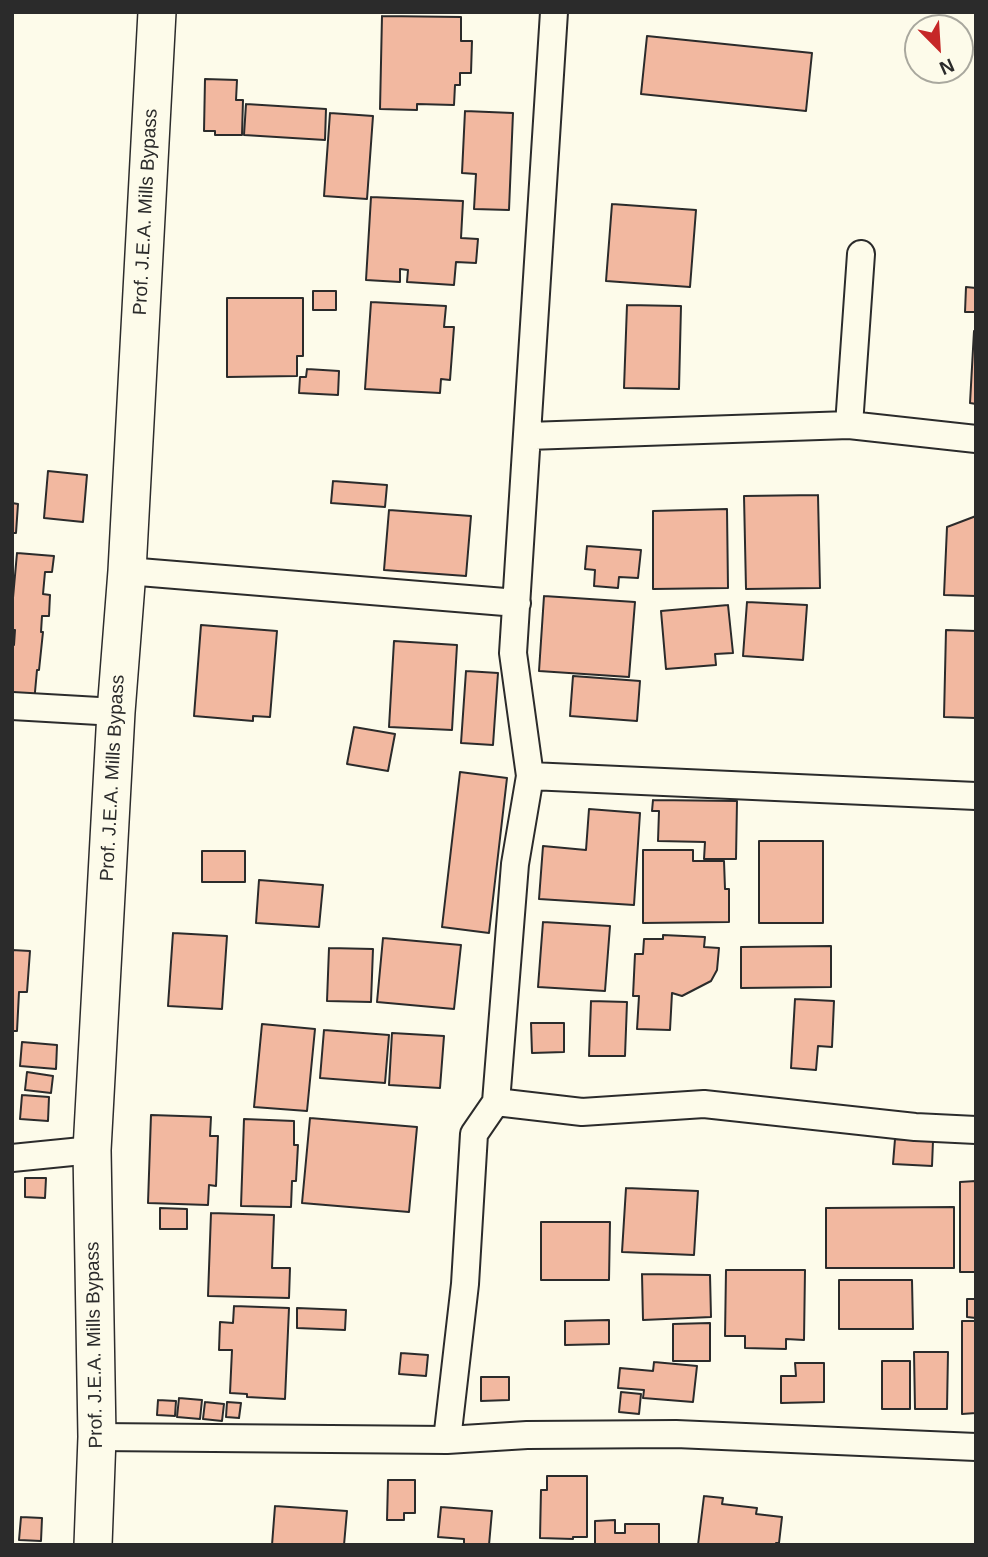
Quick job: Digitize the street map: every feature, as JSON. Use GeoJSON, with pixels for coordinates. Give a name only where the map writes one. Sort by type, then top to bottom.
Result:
{"type":"FeatureCollection","features":[{"type":"Feature","properties":{"kind":"street","name":"Prof. J.E.A. Mills Bypass"},"geometry":{"type":"LineString","coordinates":[[93,1545],[97,1437],[92,1150],[157,12]]}},
{"type":"Feature","properties":{"kind":"street"},"geometry":{"type":"LineString","coordinates":[[447,1440],[465,1284],[474,1134],[496,1102],[515,864],[530,776],[513,653],[554,12]]}},
{"type":"Feature","properties":{"kind":"street"},"geometry":{"type":"LineString","coordinates":[[849,425],[861,254]]}},
{"type":"Feature","properties":{"kind":"street"},"geometry":{"type":"LineString","coordinates":[[528,436],[849,425],[976,439]]}},
{"type":"Feature","properties":{"kind":"street"},"geometry":{"type":"LineString","coordinates":[[127,571],[517,603]]}},
{"type":"Feature","properties":{"kind":"street"},"geometry":{"type":"LineString","coordinates":[[12,706],[116,712]]}},
{"type":"Feature","properties":{"kind":"street"},"geometry":{"type":"LineString","coordinates":[[530,776],[976,796]]}},
{"type":"Feature","properties":{"kind":"street"},"geometry":{"type":"LineString","coordinates":[[496,1102],[582,1112],[704,1104],[976,1130]]}},
{"type":"Feature","properties":{"kind":"street"},"geometry":{"type":"LineString","coordinates":[[12,1158],[92,1150]]}},
{"type":"Feature","properties":{"kind":"street"},"geometry":{"type":"LineString","coordinates":[[97,1437],[447,1440],[527,1435],[676,1434],[976,1447]]}},
{"type":"Feature","properties":{"kind":"building"},"geometry":{"type":"Polygon","coordinates":[[[382,16],[461,17],[461,41],[472,41],[471,73],[460,73],[460,85],[455,85],[454,105],[417,104],[417,110],[380,109],[382,16]]]}},
{"type":"Feature","properties":{"kind":"building"},"geometry":{"type":"Polygon","coordinates":[[[647,36],[812,53],[806,111],[641,94],[647,36]]]}},
{"type":"Feature","properties":{"kind":"building"},"geometry":{"type":"Polygon","coordinates":[[[205,79],[237,80],[236,100],[243,100],[242,135],[215,135],[215,131],[204,131],[205,79]]]}},
{"type":"Feature","properties":{"kind":"building"},"geometry":{"type":"Polygon","coordinates":[[[246,104],[326,109],[325,140],[244,135],[246,104]]]}},
{"type":"Feature","properties":{"kind":"building"},"geometry":{"type":"Polygon","coordinates":[[[465,111],[513,113],[509,210],[474,209],[476,174],[462,173],[465,111]]]}},
{"type":"Feature","properties":{"kind":"building"},"geometry":{"type":"Polygon","coordinates":[[[330,113],[373,116],[367,199],[324,196],[330,113]]]}},
{"type":"Feature","properties":{"kind":"building"},"geometry":{"type":"Polygon","coordinates":[[[371,197],[463,201],[461,238],[478,239],[476,263],[456,262],[454,285],[407,282],[408,270],[400,269],[400,282],[366,280],[371,197]]]}},
{"type":"Feature","properties":{"kind":"building"},"geometry":{"type":"Polygon","coordinates":[[[612,204],[696,210],[690,287],[606,281],[612,204]]]}},
{"type":"Feature","properties":{"kind":"building"},"geometry":{"type":"Polygon","coordinates":[[[966,287],[976,288],[976,312],[965,312],[966,287]]]}},
{"type":"Feature","properties":{"kind":"building"},"geometry":{"type":"Polygon","coordinates":[[[313,291],[336,291],[336,310],[313,310],[313,291]]]}},
{"type":"Feature","properties":{"kind":"building"},"geometry":{"type":"Polygon","coordinates":[[[227,298],[303,298],[303,356],[297,356],[297,376],[227,377],[227,298]]]}},
{"type":"Feature","properties":{"kind":"building"},"geometry":{"type":"Polygon","coordinates":[[[371,302],[446,306],[444,327],[454,327],[450,380],[441,379],[440,393],[365,389],[371,302]]]}},
{"type":"Feature","properties":{"kind":"building"},"geometry":{"type":"Polygon","coordinates":[[[627,305],[681,306],[679,389],[624,388],[627,305]]]}},
{"type":"Feature","properties":{"kind":"building"},"geometry":{"type":"Polygon","coordinates":[[[976,331],[976,404],[970,403],[976,331]]]}},
{"type":"Feature","properties":{"kind":"building"},"geometry":{"type":"Polygon","coordinates":[[[307,369],[339,371],[338,395],[299,393],[300,377],[306,377],[307,369]]]}},
{"type":"Feature","properties":{"kind":"building"},"geometry":{"type":"Polygon","coordinates":[[[48,471],[87,475],[83,522],[44,518],[48,471]]]}},
{"type":"Feature","properties":{"kind":"building"},"geometry":{"type":"Polygon","coordinates":[[[333,481],[387,485],[385,507],[331,503],[333,481]]]}},
{"type":"Feature","properties":{"kind":"building"},"geometry":{"type":"Polygon","coordinates":[[[818,495],[820,588],[746,589],[744,496],[818,495]]]}},
{"type":"Feature","properties":{"kind":"building"},"geometry":{"type":"Polygon","coordinates":[[[12,503],[18,504],[16,533],[12,533],[12,503]]]}},
{"type":"Feature","properties":{"kind":"building"},"geometry":{"type":"Polygon","coordinates":[[[727,509],[728,588],[653,589],[653,511],[727,509]]]}},
{"type":"Feature","properties":{"kind":"building"},"geometry":{"type":"Polygon","coordinates":[[[389,510],[471,516],[466,576],[384,570],[389,510]]]}},
{"type":"Feature","properties":{"kind":"building"},"geometry":{"type":"Polygon","coordinates":[[[976,516],[976,596],[944,595],[947,527],[976,516]]]}},
{"type":"Feature","properties":{"kind":"building"},"geometry":{"type":"Polygon","coordinates":[[[587,546],[641,550],[638,578],[619,577],[618,588],[594,586],[595,570],[585,569],[587,546]]]}},
{"type":"Feature","properties":{"kind":"building"},"geometry":{"type":"Polygon","coordinates":[[[17,553],[54,556],[52,572],[45,572],[43,594],[50,595],[49,616],[42,616],[43,632],[34,703],[12,702],[12,645],[15,630],[12,630],[12,609],[17,553]]]}},
{"type":"Feature","properties":{"kind":"building"},"geometry":{"type":"Polygon","coordinates":[[[544,596],[635,602],[629,677],[539,671],[544,596]]]}},
{"type":"Feature","properties":{"kind":"building"},"geometry":{"type":"Polygon","coordinates":[[[747,602],[807,605],[803,660],[743,656],[747,602]]]}},
{"type":"Feature","properties":{"kind":"building"},"geometry":{"type":"Polygon","coordinates":[[[728,605],[733,653],[715,654],[716,665],[666,669],[661,611],[728,605]]]}},
{"type":"Feature","properties":{"kind":"building"},"geometry":{"type":"Polygon","coordinates":[[[201,625],[277,631],[270,717],[253,716],[253,721],[194,716],[201,625]]]}},
{"type":"Feature","properties":{"kind":"building"},"geometry":{"type":"Polygon","coordinates":[[[946,630],[976,631],[976,718],[944,717],[946,630]]]}},
{"type":"Feature","properties":{"kind":"building"},"geometry":{"type":"Polygon","coordinates":[[[394,641],[457,645],[452,730],[389,727],[394,641]]]}},
{"type":"Feature","properties":{"kind":"building"},"geometry":{"type":"Polygon","coordinates":[[[466,671],[498,673],[493,745],[461,743],[466,671]]]}},
{"type":"Feature","properties":{"kind":"building"},"geometry":{"type":"Polygon","coordinates":[[[573,676],[640,681],[637,721],[570,716],[573,676]]]}},
{"type":"Feature","properties":{"kind":"building"},"geometry":{"type":"Polygon","coordinates":[[[354,727],[395,734],[388,771],[347,764],[354,727]]]}},
{"type":"Feature","properties":{"kind":"building"},"geometry":{"type":"Polygon","coordinates":[[[460,772],[507,778],[489,933],[442,927],[460,772]]]}},
{"type":"Feature","properties":{"kind":"building"},"geometry":{"type":"Polygon","coordinates":[[[653,800],[737,801],[736,859],[704,859],[705,842],[658,841],[659,811],[652,811],[653,800]]]}},
{"type":"Feature","properties":{"kind":"building"},"geometry":{"type":"Polygon","coordinates":[[[589,809],[640,813],[634,905],[539,899],[543,846],[586,850],[589,809]]]}},
{"type":"Feature","properties":{"kind":"building"},"geometry":{"type":"Polygon","coordinates":[[[759,841],[823,841],[823,923],[759,923],[759,841]]]}},
{"type":"Feature","properties":{"kind":"building"},"geometry":{"type":"Polygon","coordinates":[[[643,850],[693,850],[693,861],[724,861],[725,889],[729,889],[729,922],[643,923],[643,850]]]}},
{"type":"Feature","properties":{"kind":"building"},"geometry":{"type":"Polygon","coordinates":[[[202,851],[245,851],[245,882],[202,882],[202,851]]]}},
{"type":"Feature","properties":{"kind":"building"},"geometry":{"type":"Polygon","coordinates":[[[259,880],[323,885],[319,927],[256,923],[259,880]]]}},
{"type":"Feature","properties":{"kind":"building"},"geometry":{"type":"Polygon","coordinates":[[[543,922],[610,926],[605,991],[538,987],[543,922]]]}},
{"type":"Feature","properties":{"kind":"building"},"geometry":{"type":"Polygon","coordinates":[[[173,933],[227,936],[222,1009],[168,1006],[173,933]]]}},
{"type":"Feature","properties":{"kind":"building"},"geometry":{"type":"Polygon","coordinates":[[[663,935],[705,937],[704,947],[719,948],[717,970],[711,981],[682,996],[672,993],[670,1030],[637,1029],[639,996],[633,996],[635,954],[643,954],[644,939],[663,939],[663,935]]]}},
{"type":"Feature","properties":{"kind":"building"},"geometry":{"type":"Polygon","coordinates":[[[383,938],[461,945],[454,1009],[377,1002],[383,938]]]}},
{"type":"Feature","properties":{"kind":"building"},"geometry":{"type":"Polygon","coordinates":[[[831,946],[831,987],[741,988],[741,947],[831,946]]]}},
{"type":"Feature","properties":{"kind":"building"},"geometry":{"type":"Polygon","coordinates":[[[329,948],[373,949],[371,1002],[327,1001],[329,948]]]}},
{"type":"Feature","properties":{"kind":"building"},"geometry":{"type":"Polygon","coordinates":[[[12,950],[30,951],[27,992],[19,992],[17,1031],[12,1031],[12,950]]]}},
{"type":"Feature","properties":{"kind":"building"},"geometry":{"type":"Polygon","coordinates":[[[795,999],[834,1001],[832,1047],[818,1046],[816,1070],[791,1068],[795,999]]]}},
{"type":"Feature","properties":{"kind":"building"},"geometry":{"type":"Polygon","coordinates":[[[591,1001],[627,1002],[625,1056],[589,1056],[591,1001]]]}},
{"type":"Feature","properties":{"kind":"building"},"geometry":{"type":"Polygon","coordinates":[[[531,1023],[564,1023],[564,1052],[532,1053],[531,1023]]]}},
{"type":"Feature","properties":{"kind":"building"},"geometry":{"type":"Polygon","coordinates":[[[262,1024],[315,1029],[307,1111],[254,1107],[262,1024]]]}},
{"type":"Feature","properties":{"kind":"building"},"geometry":{"type":"Polygon","coordinates":[[[324,1030],[389,1035],[385,1083],[320,1078],[324,1030]]]}},
{"type":"Feature","properties":{"kind":"building"},"geometry":{"type":"Polygon","coordinates":[[[392,1033],[444,1036],[440,1088],[389,1085],[392,1033]]]}},
{"type":"Feature","properties":{"kind":"building"},"geometry":{"type":"Polygon","coordinates":[[[22,1042],[57,1045],[56,1069],[20,1066],[22,1042]]]}},
{"type":"Feature","properties":{"kind":"building"},"geometry":{"type":"Polygon","coordinates":[[[27,1072],[53,1076],[51,1093],[25,1090],[27,1072]]]}},
{"type":"Feature","properties":{"kind":"building"},"geometry":{"type":"Polygon","coordinates":[[[22,1095],[49,1097],[48,1121],[20,1119],[22,1095]]]}},
{"type":"Feature","properties":{"kind":"building"},"geometry":{"type":"Polygon","coordinates":[[[151,1115],[211,1117],[210,1136],[218,1136],[216,1186],[209,1185],[208,1205],[148,1203],[151,1115]]]}},
{"type":"Feature","properties":{"kind":"building"},"geometry":{"type":"Polygon","coordinates":[[[310,1118],[417,1127],[409,1212],[302,1203],[310,1118]]]}},
{"type":"Feature","properties":{"kind":"building"},"geometry":{"type":"Polygon","coordinates":[[[244,1119],[294,1121],[294,1145],[298,1145],[291,1207],[241,1206],[244,1119]]]}},
{"type":"Feature","properties":{"kind":"building"},"geometry":{"type":"Polygon","coordinates":[[[895,1139],[933,1141],[932,1166],[893,1164],[895,1139]]]}},
{"type":"Feature","properties":{"kind":"building"},"geometry":{"type":"Polygon","coordinates":[[[25,1178],[46,1178],[45,1198],[25,1197],[25,1178]]]}},
{"type":"Feature","properties":{"kind":"building"},"geometry":{"type":"Polygon","coordinates":[[[976,1181],[976,1272],[960,1272],[960,1182],[976,1181]]]}},
{"type":"Feature","properties":{"kind":"building"},"geometry":{"type":"Polygon","coordinates":[[[626,1188],[698,1191],[694,1255],[622,1252],[626,1188]]]}},
{"type":"Feature","properties":{"kind":"building"},"geometry":{"type":"Polygon","coordinates":[[[954,1207],[954,1268],[826,1268],[826,1208],[954,1207]]]}},
{"type":"Feature","properties":{"kind":"building"},"geometry":{"type":"Polygon","coordinates":[[[160,1208],[187,1209],[187,1229],[160,1229],[160,1208]]]}},
{"type":"Feature","properties":{"kind":"building"},"geometry":{"type":"Polygon","coordinates":[[[211,1213],[274,1215],[272,1268],[290,1268],[289,1298],[208,1296],[211,1213]]]}},
{"type":"Feature","properties":{"kind":"building"},"geometry":{"type":"Polygon","coordinates":[[[541,1222],[610,1222],[609,1280],[541,1280],[541,1222]]]}},
{"type":"Feature","properties":{"kind":"building"},"geometry":{"type":"Polygon","coordinates":[[[726,1270],[805,1270],[804,1340],[786,1339],[786,1349],[745,1348],[745,1336],[725,1336],[726,1270]]]}},
{"type":"Feature","properties":{"kind":"building"},"geometry":{"type":"Polygon","coordinates":[[[642,1274],[710,1275],[711,1317],[643,1320],[642,1274]]]}},
{"type":"Feature","properties":{"kind":"building"},"geometry":{"type":"Polygon","coordinates":[[[839,1280],[912,1280],[913,1329],[839,1329],[839,1280]]]}},
{"type":"Feature","properties":{"kind":"building"},"geometry":{"type":"Polygon","coordinates":[[[967,1299],[976,1299],[976,1318],[967,1317],[967,1299]]]}},
{"type":"Feature","properties":{"kind":"building"},"geometry":{"type":"Polygon","coordinates":[[[234,1306],[289,1308],[285,1399],[247,1397],[247,1394],[230,1393],[232,1350],[219,1350],[220,1322],[233,1323],[234,1306]]]}},
{"type":"Feature","properties":{"kind":"building"},"geometry":{"type":"Polygon","coordinates":[[[297,1308],[346,1310],[345,1330],[297,1328],[297,1308]]]}},
{"type":"Feature","properties":{"kind":"building"},"geometry":{"type":"Polygon","coordinates":[[[609,1320],[609,1344],[565,1345],[565,1321],[609,1320]]]}},
{"type":"Feature","properties":{"kind":"building"},"geometry":{"type":"Polygon","coordinates":[[[962,1321],[976,1321],[976,1413],[962,1414],[962,1321]]]}},
{"type":"Feature","properties":{"kind":"building"},"geometry":{"type":"Polygon","coordinates":[[[710,1323],[710,1361],[673,1361],[673,1324],[710,1323]]]}},
{"type":"Feature","properties":{"kind":"building"},"geometry":{"type":"Polygon","coordinates":[[[914,1352],[948,1352],[947,1409],[915,1409],[914,1352]]]}},
{"type":"Feature","properties":{"kind":"building"},"geometry":{"type":"Polygon","coordinates":[[[401,1353],[428,1355],[426,1376],[399,1374],[401,1353]]]}},
{"type":"Feature","properties":{"kind":"building"},"geometry":{"type":"Polygon","coordinates":[[[882,1361],[910,1361],[910,1409],[882,1409],[882,1361]]]}},
{"type":"Feature","properties":{"kind":"building"},"geometry":{"type":"Polygon","coordinates":[[[654,1362],[697,1366],[693,1402],[643,1398],[644,1390],[618,1388],[620,1368],[653,1371],[654,1362]]]}},
{"type":"Feature","properties":{"kind":"building"},"geometry":{"type":"Polygon","coordinates":[[[795,1363],[824,1363],[824,1402],[781,1403],[781,1376],[796,1376],[795,1363]]]}},
{"type":"Feature","properties":{"kind":"building"},"geometry":{"type":"Polygon","coordinates":[[[481,1377],[509,1377],[509,1400],[481,1401],[481,1377]]]}},
{"type":"Feature","properties":{"kind":"building"},"geometry":{"type":"Polygon","coordinates":[[[621,1392],[641,1394],[639,1414],[619,1412],[621,1392]]]}},
{"type":"Feature","properties":{"kind":"building"},"geometry":{"type":"Polygon","coordinates":[[[179,1398],[202,1400],[200,1419],[177,1417],[179,1398]]]}},
{"type":"Feature","properties":{"kind":"building"},"geometry":{"type":"Polygon","coordinates":[[[158,1400],[176,1401],[175,1416],[157,1415],[158,1400]]]}},
{"type":"Feature","properties":{"kind":"building"},"geometry":{"type":"Polygon","coordinates":[[[205,1402],[224,1404],[222,1421],[203,1419],[205,1402]]]}},
{"type":"Feature","properties":{"kind":"building"},"geometry":{"type":"Polygon","coordinates":[[[227,1402],[241,1403],[239,1418],[226,1417],[227,1402]]]}},
{"type":"Feature","properties":{"kind":"building"},"geometry":{"type":"Polygon","coordinates":[[[547,1476],[587,1476],[587,1537],[540,1538],[541,1490],[547,1490],[547,1476]]]}},
{"type":"Feature","properties":{"kind":"building"},"geometry":{"type":"Polygon","coordinates":[[[388,1480],[415,1480],[415,1513],[404,1513],[404,1520],[387,1520],[388,1480]]]}},
{"type":"Feature","properties":{"kind":"building"},"geometry":{"type":"Polygon","coordinates":[[[704,1496],[723,1498],[722,1504],[757,1508],[756,1514],[782,1517],[779,1543],[698,1545],[704,1496]]]}},
{"type":"Feature","properties":{"kind":"building"},"geometry":{"type":"Polygon","coordinates":[[[275,1506],[347,1511],[344,1545],[272,1545],[275,1506]]]}},
{"type":"Feature","properties":{"kind":"building"},"geometry":{"type":"Polygon","coordinates":[[[441,1507],[492,1511],[489,1545],[464,1545],[464,1539],[438,1537],[441,1507]]]}},
{"type":"Feature","properties":{"kind":"building"},"geometry":{"type":"Polygon","coordinates":[[[21,1517],[42,1518],[41,1541],[19,1540],[21,1517]]]}},
{"type":"Feature","properties":{"kind":"building"},"geometry":{"type":"Polygon","coordinates":[[[615,1520],[615,1533],[625,1533],[625,1524],[659,1524],[659,1545],[595,1545],[595,1521],[615,1520]]]}}]}
